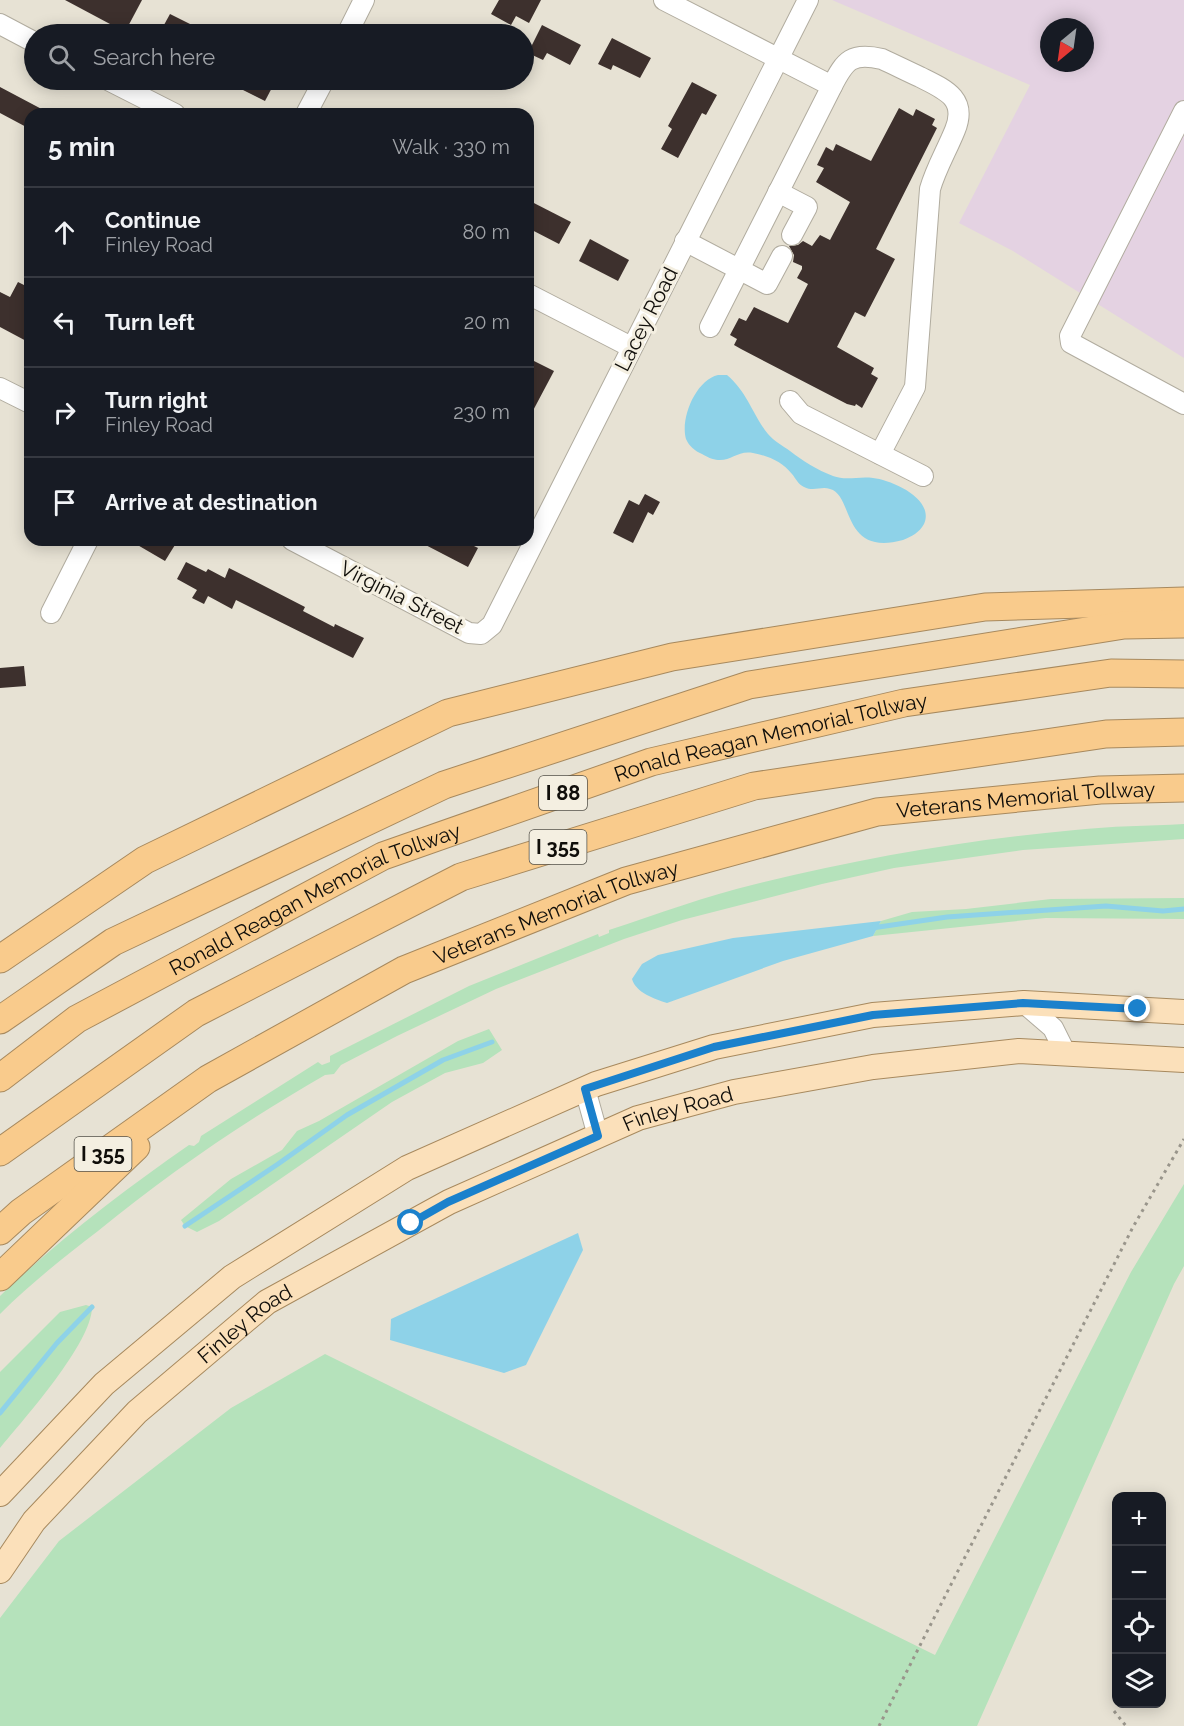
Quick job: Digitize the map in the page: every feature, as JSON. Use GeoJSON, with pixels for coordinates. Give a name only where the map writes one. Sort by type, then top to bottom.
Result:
{"type":"FeatureCollection","features":[{"type":"Feature","properties":{"kind":"highway"},"geometry":{"type":"LineString","coordinates":[[9,952],[145,860],[448,713],[672,657],[985,607],[1184,601]]}},
{"type":"Feature","properties":{"kind":"highway","name":"Ronald Reagan Memorial Tollway"},"geometry":{"type":"LineString","coordinates":[[0,1020],[113,942],[444,785],[749,685],[1124,625],[1184,624]]}},
{"type":"Feature","properties":{"kind":"highway","name":"Ronald Reagan Memorial Tollway"},"geometry":{"type":"LineString","coordinates":[[0,1078],[77,1019],[383,856],[651,762],[904,703],[1111,673],[1184,674]]}},
{"type":"Feature","properties":{"kind":"highway","name":"I 355"},"geometry":{"type":"LineString","coordinates":[[0,1152],[196,1013],[461,877],[754,786],[1106,734],[1184,732]]}},
{"type":"Feature","properties":{"kind":"highway","name":"Veterans Memorial Tollway"},"geometry":{"type":"LineString","coordinates":[[0,1231],[21,1212],[208,1079],[404,970],[626,881],[877,812],[1100,790],[1184,788]]}},
{"type":"Feature","properties":{"kind":"highway"},"geometry":{"type":"LineString","coordinates":[[0,1277],[208,1079]]}},
{"type":"Feature","properties":{"kind":"main road","name":"Finley Road"},"geometry":{"type":"LineString","coordinates":[[0,1494],[104,1384],[232,1277],[407,1168],[585,1089],[714,1047],[873,1015],[1023,1003],[1184,1012]]}},
{"type":"Feature","properties":{"kind":"main road","name":"Finley Road"},"geometry":{"type":"LineString","coordinates":[[0,1570],[34,1521],[137,1412],[267,1302],[448,1202],[638,1118],[735,1092],[873,1066],[1019,1051],[1184,1060]]}},
{"type":"Feature","properties":{"kind":"street"},"geometry":{"type":"LineString","coordinates":[[351,24],[364,0]]}},
{"type":"Feature","properties":{"kind":"street"},"geometry":{"type":"LineString","coordinates":[[664,0],[832,86]]}},
{"type":"Feature","properties":{"kind":"street","name":"Lacey Road"},"geometry":{"type":"LineString","coordinates":[[534,542],[808,0]]}},
{"type":"Feature","properties":{"kind":"street"},"geometry":{"type":"LineString","coordinates":[[0,24],[24,37]]}},
{"type":"Feature","properties":{"kind":"street"},"geometry":{"type":"LineString","coordinates":[[710,327],[842,65],[850,60],[866,56],[882,58],[947,90],[957,104],[959,112],[955,132],[934,174],[930,189],[915,387],[880,454]]}},
{"type":"Feature","properties":{"kind":"street"},"geometry":{"type":"LineString","coordinates":[[128,90],[163,108]]}},
{"type":"Feature","properties":{"kind":"street"},"geometry":{"type":"LineString","coordinates":[[309,108],[319,90]]}},
{"type":"Feature","properties":{"kind":"street"},"geometry":{"type":"LineString","coordinates":[[1184,111],[1070,336],[1071,343],[1184,404]]}},
{"type":"Feature","properties":{"kind":"street"},"geometry":{"type":"LineString","coordinates":[[778,192],[807,207],[792,235]]}},
{"type":"Feature","properties":{"kind":"street"},"geometry":{"type":"LineString","coordinates":[[686,241],[767,284],[782,256]]}},
{"type":"Feature","properties":{"kind":"street"},"geometry":{"type":"LineString","coordinates":[[534,297],[632,347]]}},
{"type":"Feature","properties":{"kind":"street"},"geometry":{"type":"LineString","coordinates":[[0,388],[24,401]]}},
{"type":"Feature","properties":{"kind":"street"},"geometry":{"type":"LineString","coordinates":[[790,401],[801,414],[923,476]]}},
{"type":"Feature","properties":{"kind":"street"},"geometry":{"type":"LineString","coordinates":[[51,613],[85,546]]}},
{"type":"Feature","properties":{"kind":"street","name":"Virginia Street"},"geometry":{"type":"LineString","coordinates":[[303,546],[469,633],[481,634]]}},
{"type":"Feature","properties":{"kind":"street","name":"Lacey Road"},"geometry":{"type":"LineString","coordinates":[[481,634],[492,625],[532,546]]}},
{"type":"Feature","properties":{"kind":"street"},"geometry":{"type":"LineString","coordinates":[[1023,1003],[1053,1028],[1066,1054]]}},
{"type":"Feature","properties":{"kind":"street"},"geometry":{"type":"LineString","coordinates":[[585,1089],[598,1136]]}},
{"type":"Feature","properties":{"kind":"path"},"geometry":{"type":"LineString","coordinates":[[879,1726],[1133,1227],[1179,1152],[1184,1139]]}},
{"type":"Feature","properties":{"kind":"path"},"geometry":{"type":"LineString","coordinates":[[1114,1710],[1126,1726]]}},
{"type":"Feature","properties":{"kind":"shaded area"},"geometry":{"type":"Polygon","coordinates":[[[832,0],[1184,0],[1184,358],[1013,251],[959,223],[1030,85],[832,0]]]}},
{"type":"Feature","properties":{"kind":"green space"},"geometry":{"type":"Polygon","coordinates":[[[1184,824],[1184,839],[1023,850],[894,868],[822,884],[682,920],[624,939],[496,989],[341,1065],[334,1074],[325,1075],[237,1129],[180,1168],[125,1210],[48,1271],[0,1314],[0,1296],[45,1255],[140,1180],[189,1145],[194,1146],[199,1142],[201,1136],[318,1062],[322,1065],[330,1062],[330,1056],[469,986],[598,934],[599,937],[609,933],[609,930],[719,894],[795,875],[875,858],[994,839],[1089,829],[1184,824]]]}},
{"type":"Feature","properties":{"kind":"green space"},"geometry":{"type":"Polygon","coordinates":[[[1184,898],[1184,919],[1046,918],[873,936],[881,921],[912,912],[966,909],[1051,899],[1184,898]]]}},
{"type":"Feature","properties":{"kind":"green space"},"geometry":{"type":"Polygon","coordinates":[[[489,1029],[502,1050],[483,1063],[445,1073],[392,1102],[219,1221],[197,1232],[185,1226],[181,1220],[231,1179],[282,1150],[297,1131],[319,1121],[458,1041],[489,1029]]]}},
{"type":"Feature","properties":{"kind":"green space"},"geometry":{"type":"Polygon","coordinates":[[[1184,1184],[1184,1266],[977,1726],[0,1726],[0,1618],[59,1541],[231,1408],[325,1354],[935,1655],[1131,1272],[1184,1184]]]}},
{"type":"Feature","properties":{"kind":"green space"},"geometry":{"type":"Polygon","coordinates":[[[86,1305],[92,1307],[89,1322],[69,1360],[40,1400],[0,1448],[0,1372],[60,1312],[86,1305]]]}},
{"type":"Feature","properties":{"kind":"water"},"geometry":{"type":"Polygon","coordinates":[[[718,375],[727,375],[734,382],[770,437],[810,465],[838,477],[881,480],[910,492],[918,499],[926,515],[922,527],[915,534],[903,540],[883,543],[869,540],[859,533],[852,523],[837,494],[827,488],[804,487],[775,460],[759,454],[746,453],[718,460],[695,450],[686,439],[685,430],[685,421],[691,401],[703,384],[718,375]]]}},
{"type":"Feature","properties":{"kind":"water"},"geometry":{"type":"Polygon","coordinates":[[[881,921],[873,936],[783,961],[667,1003],[642,992],[632,979],[642,964],[658,955],[733,938],[881,921]]]}},
{"type":"Feature","properties":{"kind":"water"},"geometry":{"type":"Polygon","coordinates":[[[578,1233],[583,1250],[526,1365],[504,1373],[390,1340],[391,1319],[578,1233]]]}},
{"type":"Feature","properties":{"kind":"building"},"geometry":{"type":"Polygon","coordinates":[[[65,0],[142,0],[129,24],[110,24],[65,0]]]}},
{"type":"Feature","properties":{"kind":"building"},"geometry":{"type":"Polygon","coordinates":[[[499,0],[541,0],[529,23],[516,16],[512,24],[509,24],[491,14],[499,0]]]}},
{"type":"Feature","properties":{"kind":"building"},"geometry":{"type":"Polygon","coordinates":[[[170,14],[190,24],[164,24],[170,14]]]}},
{"type":"Feature","properties":{"kind":"building"},"geometry":{"type":"Polygon","coordinates":[[[542,25],[581,45],[570,65],[547,53],[543,60],[534,56],[534,41],[542,25]]]}},
{"type":"Feature","properties":{"kind":"building"},"geometry":{"type":"Polygon","coordinates":[[[612,38],[651,58],[640,78],[613,65],[611,70],[598,64],[612,38]]]}},
{"type":"Feature","properties":{"kind":"building"},"geometry":{"type":"Polygon","coordinates":[[[692,82],[717,95],[706,115],[702,113],[678,158],[661,149],[672,129],[668,126],[692,82]]]}},
{"type":"Feature","properties":{"kind":"building"},"geometry":{"type":"Polygon","coordinates":[[[0,87],[40,108],[24,108],[24,126],[0,113],[0,87]]]}},
{"type":"Feature","properties":{"kind":"building"},"geometry":{"type":"Polygon","coordinates":[[[243,90],[271,90],[265,101],[243,90]]]}},
{"type":"Feature","properties":{"kind":"building"},"geometry":{"type":"Polygon","coordinates":[[[899,108],[913,116],[916,109],[935,119],[932,125],[937,128],[876,249],[895,259],[865,317],[855,312],[837,347],[874,368],[871,374],[878,378],[862,408],[856,404],[855,406],[847,404],[741,349],[734,345],[737,339],[730,335],[739,318],[746,321],[754,307],[788,323],[808,284],[797,278],[802,266],[793,262],[794,255],[789,246],[798,245],[803,241],[812,246],[820,235],[830,240],[850,202],[816,182],[824,168],[817,165],[826,147],[833,151],[836,144],[871,161],[899,108]]]}},
{"type":"Feature","properties":{"kind":"building"},"geometry":{"type":"Polygon","coordinates":[[[534,203],[571,222],[559,244],[534,231],[534,203]]]}},
{"type":"Feature","properties":{"kind":"building"},"geometry":{"type":"Polygon","coordinates":[[[590,239],[629,260],[618,281],[579,261],[590,239]]]}},
{"type":"Feature","properties":{"kind":"building"},"geometry":{"type":"Polygon","coordinates":[[[18,282],[24,285],[24,340],[0,327],[0,292],[10,297],[18,282]]]}},
{"type":"Feature","properties":{"kind":"building"},"geometry":{"type":"Polygon","coordinates":[[[534,361],[554,371],[534,409],[534,361]]]}},
{"type":"Feature","properties":{"kind":"building"},"geometry":{"type":"Polygon","coordinates":[[[645,494],[660,502],[653,515],[648,512],[633,543],[613,533],[629,500],[639,505],[645,494]]]}},
{"type":"Feature","properties":{"kind":"building"},"geometry":{"type":"Polygon","coordinates":[[[139,546],[174,546],[165,561],[139,546]]]}},
{"type":"Feature","properties":{"kind":"building"},"geometry":{"type":"Polygon","coordinates":[[[428,546],[474,546],[478,548],[468,567],[428,546]]]}},
{"type":"Feature","properties":{"kind":"building"},"geometry":{"type":"Polygon","coordinates":[[[186,562],[206,572],[208,569],[225,578],[229,568],[305,607],[303,611],[334,627],[335,624],[364,638],[353,658],[236,600],[232,609],[208,596],[204,604],[192,598],[197,590],[177,579],[186,562]]]}},
{"type":"Feature","properties":{"kind":"building"},"geometry":{"type":"Polygon","coordinates":[[[24,666],[26,686],[0,688],[0,668],[24,666]]]}},
{"type":"Feature","properties":{"kind":"waterway"},"geometry":{"type":"LineString","coordinates":[[872,928],[947,917],[1106,906],[1163,911],[1184,909]]}},
{"type":"Feature","properties":{"kind":"waterway"},"geometry":{"type":"LineString","coordinates":[[185,1226],[347,1115],[443,1060],[492,1042]]}},
{"type":"Feature","properties":{"kind":"waterway"},"geometry":{"type":"LineString","coordinates":[[0,1413],[57,1343],[92,1307]]}},
{"type":"Feature","properties":{"kind":"route"},"geometry":{"type":"LineString","coordinates":[[411,1223],[448,1202],[598,1136],[585,1089],[714,1047],[873,1015],[1023,1003],[1138,1009]]}}]}
